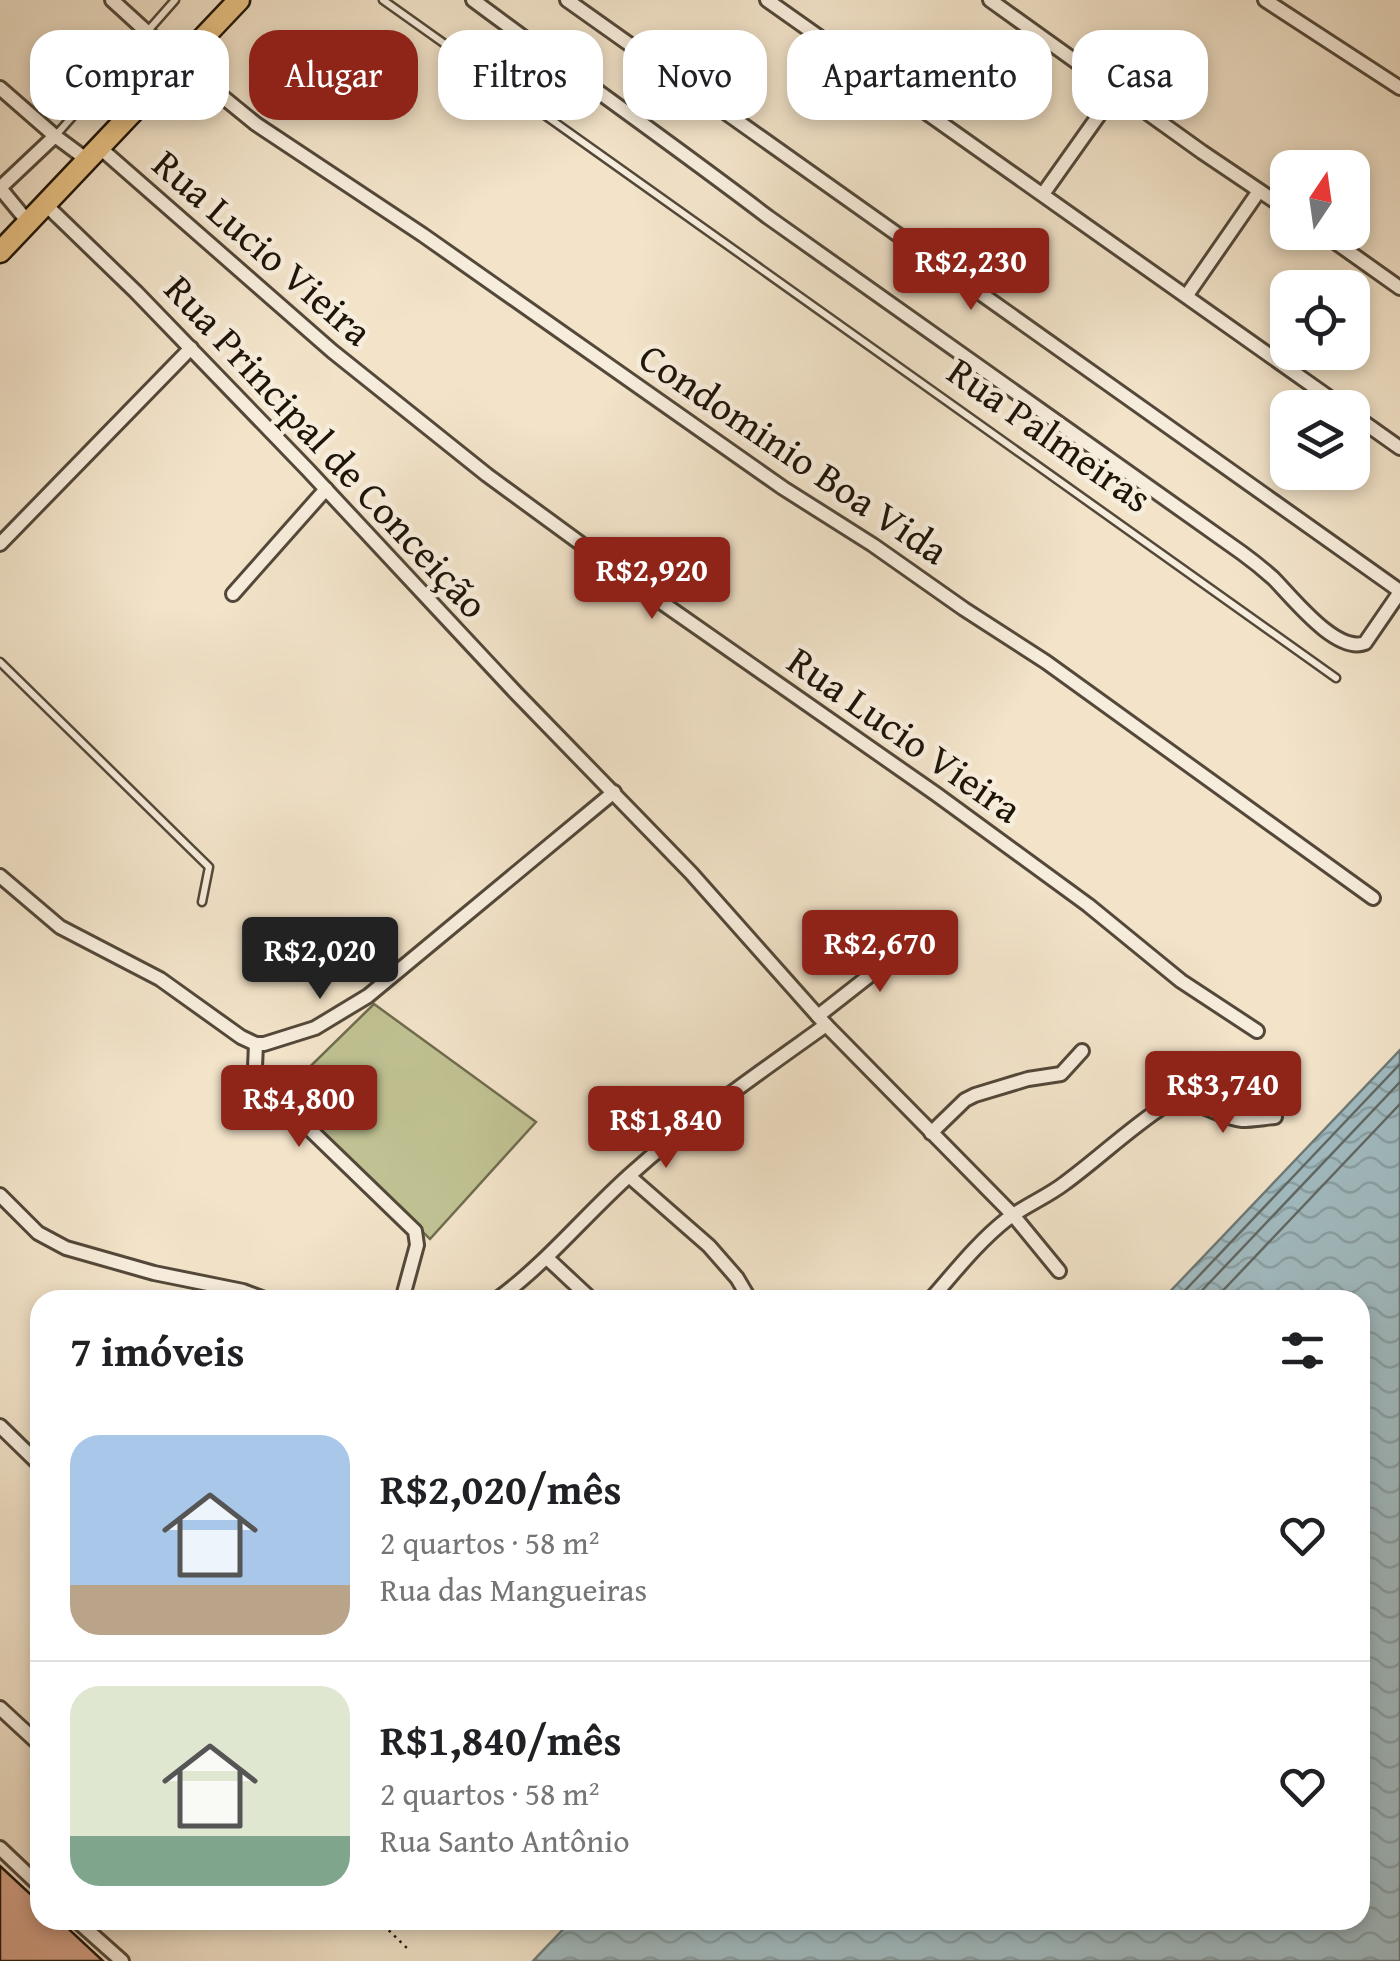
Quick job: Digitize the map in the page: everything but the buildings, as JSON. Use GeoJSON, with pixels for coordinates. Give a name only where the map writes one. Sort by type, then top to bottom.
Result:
{"type":"FeatureCollection","features":[{"type":"Feature","properties":{"kind":"main road"},"geometry":{"type":"LineString","coordinates":[[209,30],[236,1]]}},
{"type":"Feature","properties":{"kind":"main road"},"geometry":{"type":"LineString","coordinates":[[0,252],[124,120]]}},
{"type":"Feature","properties":{"kind":"street","name":"Condominio Boa Vida"},"geometry":{"type":"LineString","coordinates":[[112,0],[144,30]]}},
{"type":"Feature","properties":{"kind":"street","name":"Rua Palmeiras"},"geometry":{"type":"LineString","coordinates":[[473,0],[768,218],[1242,553],[1338,639],[1354,646],[1365,643],[1400,591]]}},
{"type":"Feature","properties":{"kind":"street"},"geometry":{"type":"LineString","coordinates":[[567,0],[1400,591]]}},
{"type":"Feature","properties":{"kind":"street"},"geometry":{"type":"LineString","coordinates":[[767,0],[1319,390]]}},
{"type":"Feature","properties":{"kind":"street"},"geometry":{"type":"LineString","coordinates":[[990,0],[1072,59]]}},
{"type":"Feature","properties":{"kind":"street"},"geometry":{"type":"LineString","coordinates":[[1265,0],[1400,88]]}},
{"type":"Feature","properties":{"kind":"street","name":"Rua Lucio Vieira"},"geometry":{"type":"LineString","coordinates":[[0,88],[55,136],[92,153],[487,475],[651,596],[936,794],[1088,904],[1182,980],[1258,1031]]}},
{"type":"Feature","properties":{"kind":"street","name":"Condominio Boa Vida"},"geometry":{"type":"LineString","coordinates":[[229,102],[783,488],[1046,662],[1373,898]]}},
{"type":"Feature","properties":{"kind":"street"},"geometry":{"type":"LineString","coordinates":[[1043,194],[1095,120]]}},
{"type":"Feature","properties":{"kind":"street"},"geometry":{"type":"LineString","coordinates":[[1157,120],[1270,198]]}},
{"type":"Feature","properties":{"kind":"street"},"geometry":{"type":"LineString","coordinates":[[28,222],[0,188],[55,136]]}},
{"type":"Feature","properties":{"kind":"street"},"geometry":{"type":"LineString","coordinates":[[1187,295],[1259,191]]}},
{"type":"Feature","properties":{"kind":"street","name":"Rua Principal de Conceição"},"geometry":{"type":"LineString","coordinates":[[45,204],[192,348],[326,488],[516,694],[702,886],[822,1021],[1013,1215],[1058,1271]]}},
{"type":"Feature","properties":{"kind":"street"},"geometry":{"type":"LineString","coordinates":[[1346,250],[1400,288]]}},
{"type":"Feature","properties":{"kind":"street"},"geometry":{"type":"LineString","coordinates":[[0,544],[192,348]]}},
{"type":"Feature","properties":{"kind":"street"},"geometry":{"type":"LineString","coordinates":[[1370,427],[1400,448]]}},
{"type":"Feature","properties":{"kind":"street"},"geometry":{"type":"LineString","coordinates":[[233,594],[326,488]]}},
{"type":"Feature","properties":{"kind":"street"},"geometry":{"type":"LineString","coordinates":[[0,876],[60,927],[160,979],[229,1030],[256,1044],[279,1042],[350,1009],[614,792]]}},
{"type":"Feature","properties":{"kind":"street"},"geometry":{"type":"LineString","coordinates":[[509,1290],[548,1258],[629,1176],[708,1108],[822,1021],[915,940]]}},
{"type":"Feature","properties":{"kind":"street"},"geometry":{"type":"LineString","coordinates":[[256,1044],[255,1067],[267,1088],[416,1231],[417,1245],[405,1290]]}},
{"type":"Feature","properties":{"kind":"street"},"geometry":{"type":"LineString","coordinates":[[931,1132],[974,1095],[1028,1078],[1056,1076],[1082,1051]]}},
{"type":"Feature","properties":{"kind":"street"},"geometry":{"type":"LineString","coordinates":[[939,1290],[983,1241],[1013,1215],[1043,1199],[1131,1129],[1173,1102],[1205,1106],[1239,1120],[1274,1116]]}},
{"type":"Feature","properties":{"kind":"street"},"geometry":{"type":"LineString","coordinates":[[629,1176],[709,1246],[744,1290]]}},
{"type":"Feature","properties":{"kind":"street"},"geometry":{"type":"LineString","coordinates":[[0,1195],[38,1233],[66,1248],[154,1274],[243,1290]]}},
{"type":"Feature","properties":{"kind":"street"},"geometry":{"type":"LineString","coordinates":[[548,1258],[582,1290]]}},
{"type":"Feature","properties":{"kind":"street"},"geometry":{"type":"LineString","coordinates":[[0,1426],[30,1455]]}},
{"type":"Feature","properties":{"kind":"street"},"geometry":{"type":"LineString","coordinates":[[0,1708],[30,1736]]}},
{"type":"Feature","properties":{"kind":"street"},"geometry":{"type":"LineString","coordinates":[[0,1848],[30,1876]]}},
{"type":"Feature","properties":{"kind":"street"},"geometry":{"type":"LineString","coordinates":[[87,1930],[122,1961]]}},
{"type":"Feature","properties":{"kind":"lane"},"geometry":{"type":"LineString","coordinates":[[148,30],[174,0]]}},
{"type":"Feature","properties":{"kind":"lane","name":"Rua Palmeiras"},"geometry":{"type":"LineString","coordinates":[[384,0],[1336,678]]}},
{"type":"Feature","properties":{"kind":"lane"},"geometry":{"type":"LineString","coordinates":[[55,136],[69,120]]}},
{"type":"Feature","properties":{"kind":"lane"},"geometry":{"type":"LineString","coordinates":[[0,662],[208,867],[202,902]]}},
{"type":"Feature","properties":{"kind":"path"},"geometry":{"type":"LineString","coordinates":[[388,1930],[409,1950]]}},
{"type":"Feature","properties":{"kind":"green space"},"geometry":{"type":"Polygon","coordinates":[[[374,1004],[536,1122],[430,1239],[280,1096],[374,1004]]]}},
{"type":"Feature","properties":{"kind":"water"},"geometry":{"type":"Polygon","coordinates":[[[1400,1050],[1400,1961],[533,1961],[562,1930],[1370,1930],[1370,1290],[1172,1290],[1400,1050]]]}}]}
